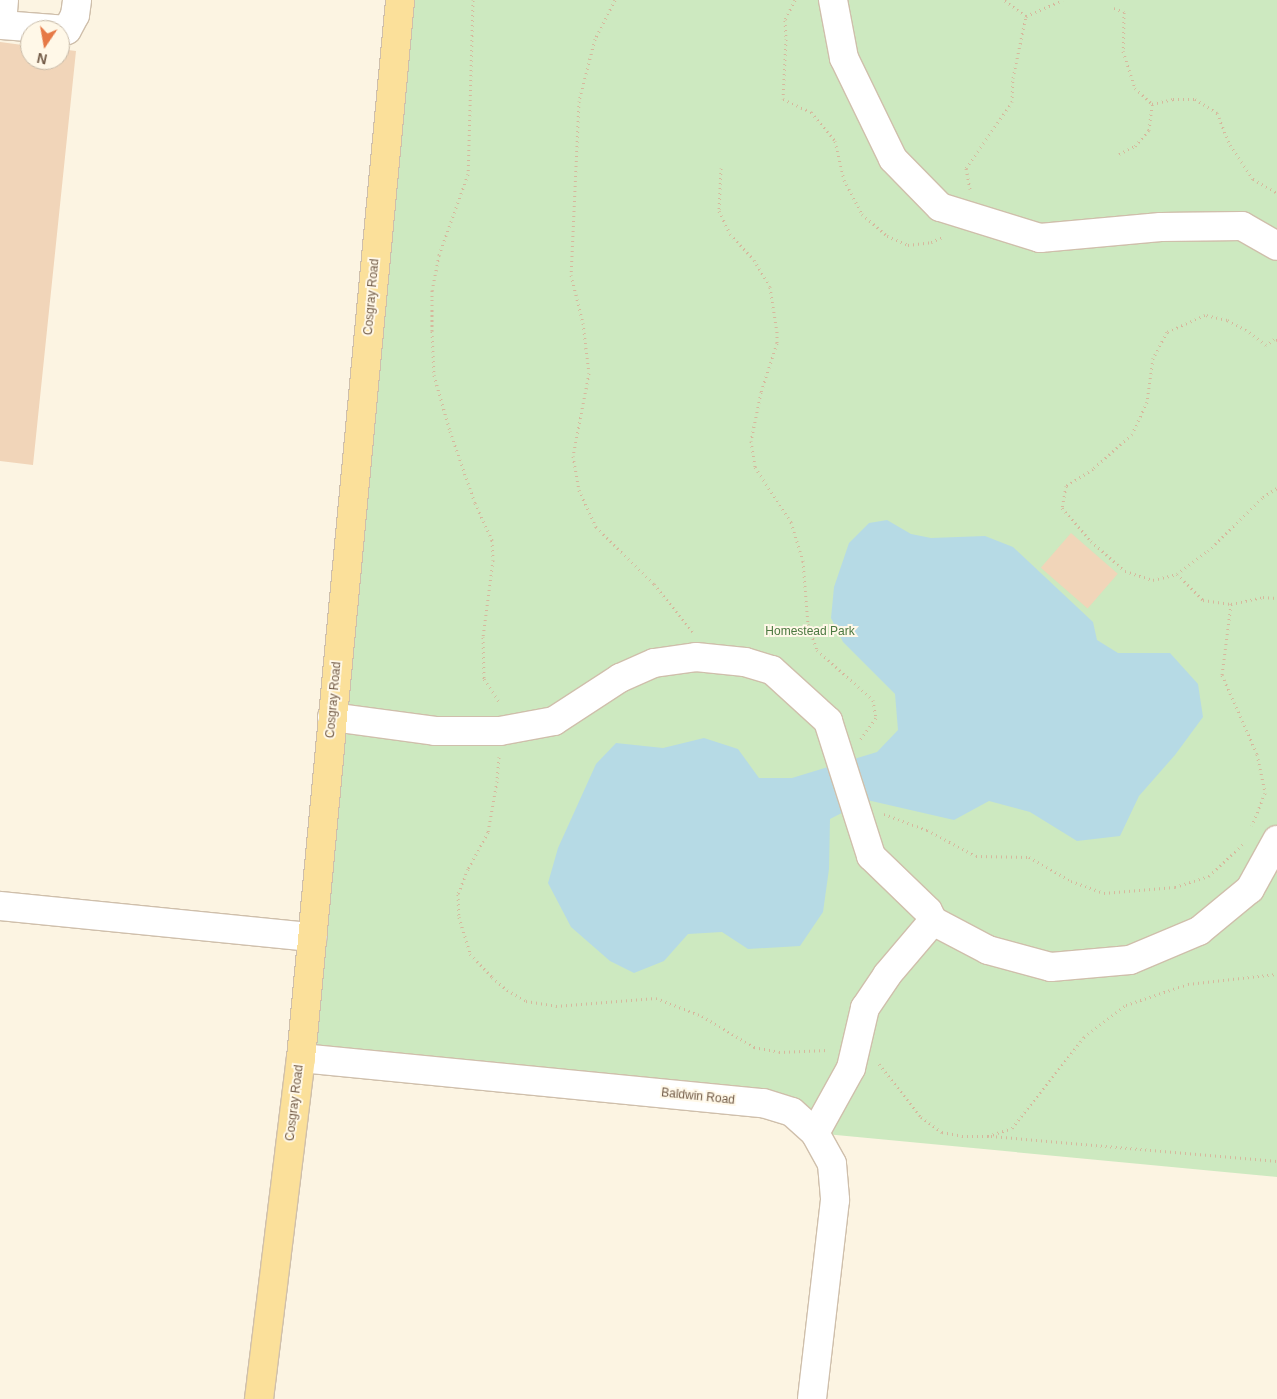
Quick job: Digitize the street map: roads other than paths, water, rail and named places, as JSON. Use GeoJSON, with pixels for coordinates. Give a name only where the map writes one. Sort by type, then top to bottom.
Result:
{"type":"FeatureCollection","features":[{"type":"Feature","properties":{"kind":"main road","name":"Cosgray Road"},"geometry":{"type":"LineString","coordinates":[[259,1399],[301,1058],[400,0]]}},
{"type":"Feature","properties":{"kind":"street"},"geometry":{"type":"LineString","coordinates":[[2,17],[67,30],[76,15],[77,0]]}},
{"type":"Feature","properties":{"kind":"street"},"geometry":{"type":"LineString","coordinates":[[833,0],[844,58],[893,159],[940,207],[1040,238],[1161,227],[1242,226],[1277,246]]}},
{"type":"Feature","properties":{"kind":"street"},"geometry":{"type":"LineString","coordinates":[[332,717],[435,732],[500,731],[554,721],[620,678],[654,663],[696,657],[745,662],[772,670],[828,721],[871,856],[928,911],[933,921],[988,950],[1051,967],[1130,960],[1199,931],[1250,889],[1277,840]]}},
{"type":"Feature","properties":{"kind":"street"},"geometry":{"type":"LineString","coordinates":[[0,906],[312,936]]}},
{"type":"Feature","properties":{"kind":"street"},"geometry":{"type":"LineString","coordinates":[[816,1133],[844,1086],[851,1068],[865,1008],[887,975],[933,921]]}},
{"type":"Feature","properties":{"kind":"street","name":"Baldwin Road"},"geometry":{"type":"LineString","coordinates":[[301,1058],[763,1103],[792,1112],[816,1133],[832,1164],[835,1200],[812,1399]]}},
{"type":"Feature","properties":{"kind":"water"},"geometry":{"type":"Polygon","coordinates":[[[887,520],[911,534],[931,538],[985,536],[1013,547],[1093,622],[1097,640],[1118,653],[1170,653],[1198,684],[1203,717],[1175,755],[1139,796],[1120,836],[1077,841],[1030,812],[989,801],[954,820],[867,800],[830,819],[829,869],[823,912],[800,946],[748,949],[722,932],[688,934],[664,961],[634,973],[610,961],[571,927],[548,883],[558,848],[596,764],[616,743],[663,748],[704,738],[738,749],[759,778],[792,778],[877,752],[898,730],[895,694],[843,642],[831,618],[834,587],[849,543],[869,523],[887,520]]]}},
{"type":"Feature","properties":{"kind":"park label","name":"Homestead Park"},"geometry":{"type":"Point","coordinates":[810,632]}}]}
